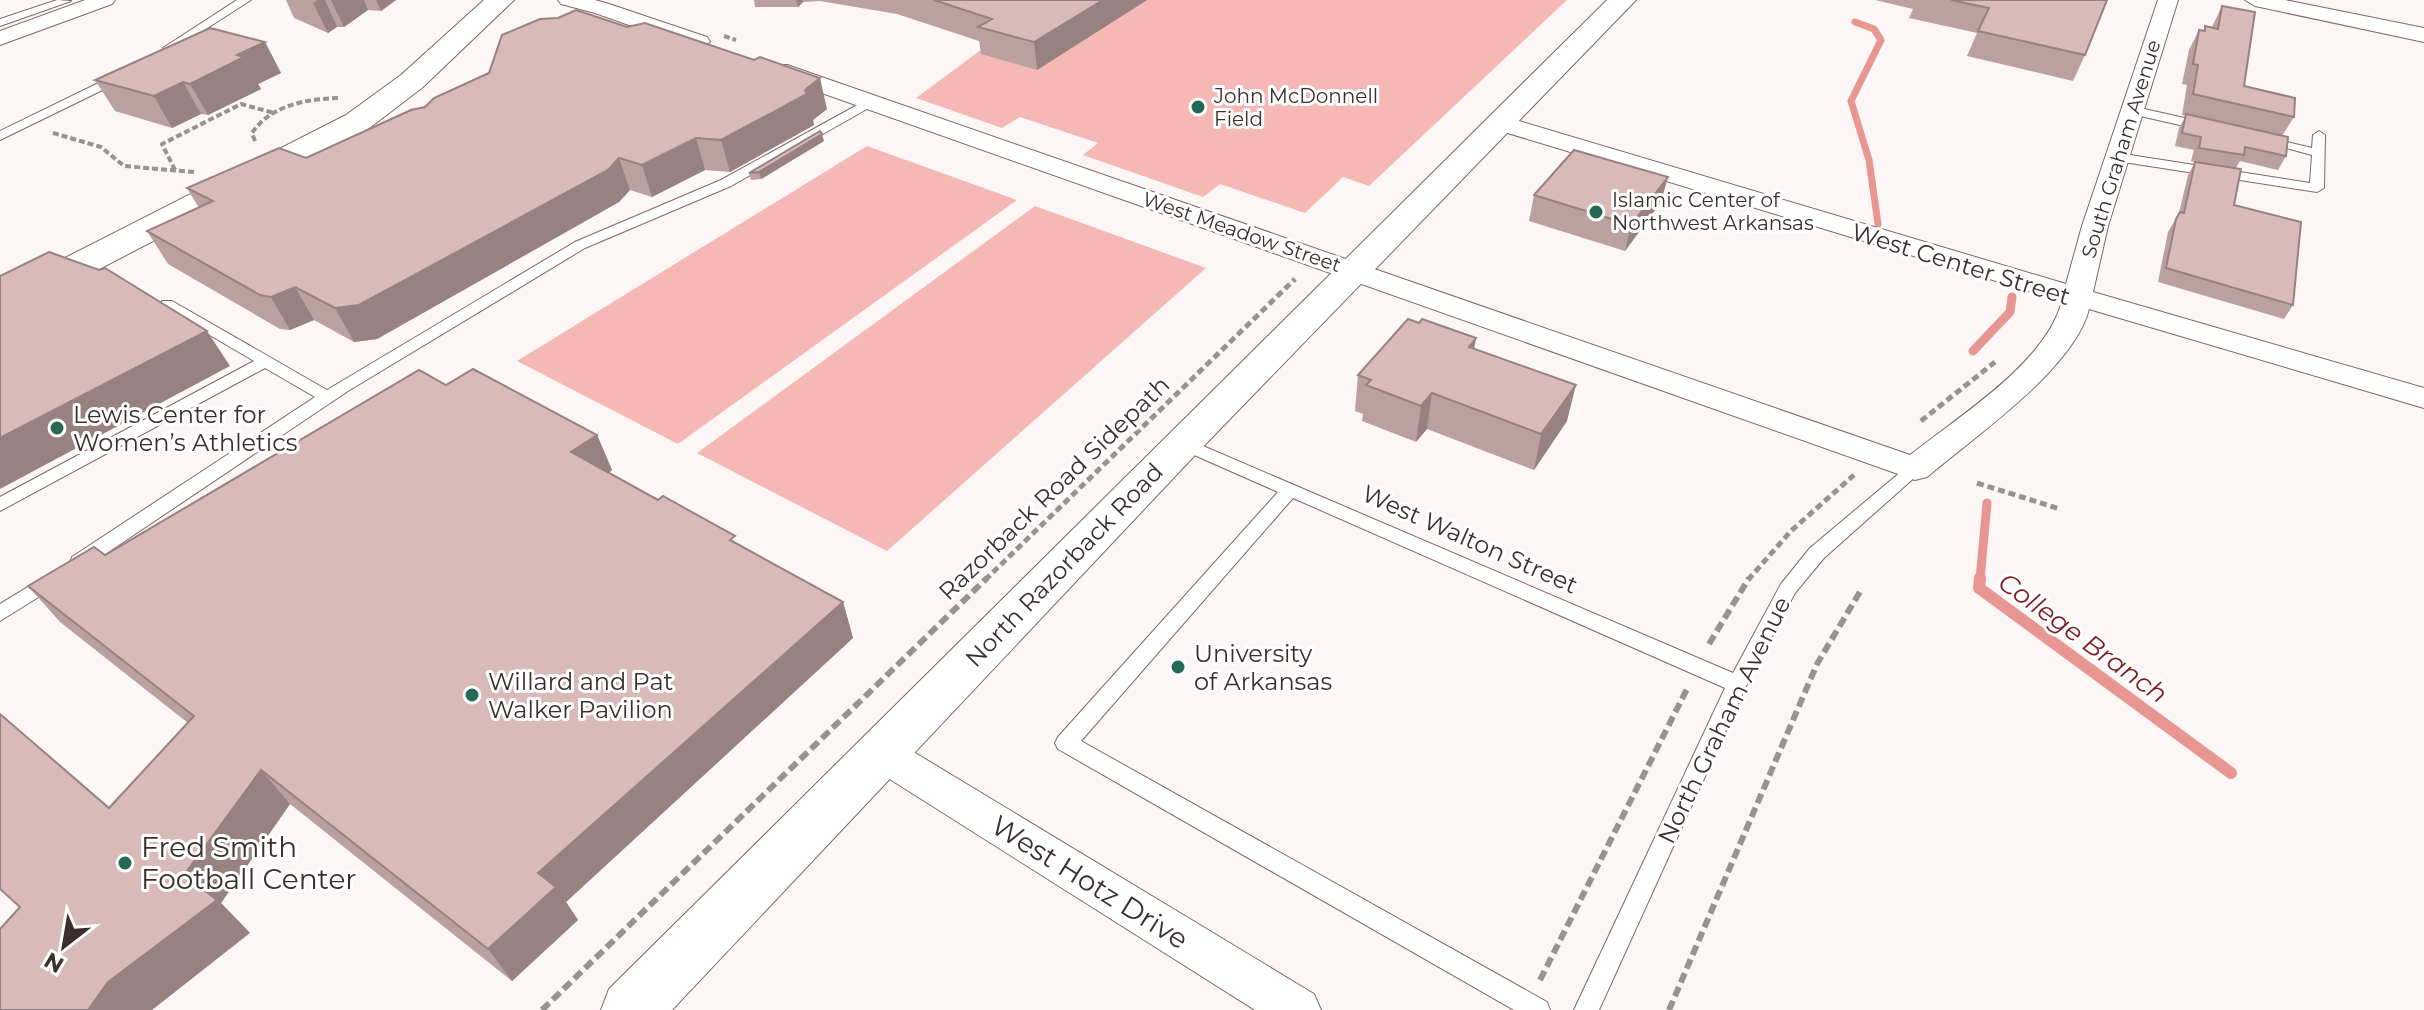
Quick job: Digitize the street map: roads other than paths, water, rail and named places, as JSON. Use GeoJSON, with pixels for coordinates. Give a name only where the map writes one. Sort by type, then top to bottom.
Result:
{"type":"FeatureCollection","features":[{"type":"Feature","properties":{"kind":"main road"},"geometry":{"type":"LineString","coordinates":[[0,306],[357,122],[412,81],[500,0]]}},
{"type":"Feature","properties":{"kind":"main road","name":"North Razorback Road"},"geometry":{"type":"LineString","coordinates":[[631,1010],[1182,443],[1622,0]]}},
{"type":"Feature","properties":{"kind":"street"},"geometry":{"type":"LineString","coordinates":[[0,38],[105,0]]}},
{"type":"Feature","properties":{"kind":"street"},"geometry":{"type":"LineString","coordinates":[[568,0],[602,8],[721,50]]}},
{"type":"Feature","properties":{"kind":"street","name":"South Graham Avenue"},"geometry":{"type":"LineString","coordinates":[[2075,298],[2131,110],[2168,0]]}},
{"type":"Feature","properties":{"kind":"street"},"geometry":{"type":"LineString","coordinates":[[2255,0],[2424,35]]}},
{"type":"Feature","properties":{"kind":"street","name":"West Meadow Street"},"geometry":{"type":"LineString","coordinates":[[765,65],[1915,469]]}},
{"type":"Feature","properties":{"kind":"street","name":"West Center Street"},"geometry":{"type":"LineString","coordinates":[[1500,123],[2075,298],[2424,398]]}},
{"type":"Feature","properties":{"kind":"street","name":"North Graham Avenue"},"geometry":{"type":"LineString","coordinates":[[1915,469],[2037,368],[2056,346],[2072,318],[2075,298]]}},
{"type":"Feature","properties":{"kind":"street","name":"West Hotz Drive"},"geometry":{"type":"LineString","coordinates":[[883,754],[1297,1010]]}},
{"type":"Feature","properties":{"kind":"lane"},"geometry":{"type":"LineString","coordinates":[[161,53],[218,20],[245,0]]}},
{"type":"Feature","properties":{"kind":"lane"},"geometry":{"type":"LineString","coordinates":[[0,23],[65,1]]}},
{"type":"Feature","properties":{"kind":"lane"},"geometry":{"type":"LineString","coordinates":[[0,136],[92,94],[133,69]]}},
{"type":"Feature","properties":{"kind":"lane"},"geometry":{"type":"LineString","coordinates":[[0,614],[327,397],[580,245],[726,183],[870,102]]}},
{"type":"Feature","properties":{"kind":"lane"},"geometry":{"type":"LineString","coordinates":[[2131,110],[2225,132]]}},
{"type":"Feature","properties":{"kind":"lane"},"geometry":{"type":"LineString","coordinates":[[2117,157],[2317,188],[2319,135]]}},
{"type":"Feature","properties":{"kind":"lane"},"geometry":{"type":"LineString","coordinates":[[2256,139],[2318,153]]}},
{"type":"Feature","properties":{"kind":"lane"},"geometry":{"type":"LineString","coordinates":[[167,304],[327,397]]}},
{"type":"Feature","properties":{"kind":"lane"},"geometry":{"type":"LineString","coordinates":[[0,505],[264,362]]}},
{"type":"Feature","properties":{"kind":"lane","name":"West Walton Street"},"geometry":{"type":"LineString","coordinates":[[1182,443],[1737,684]]}},
{"type":"Feature","properties":{"kind":"lane","name":"North Graham Avenue"},"geometry":{"type":"LineString","coordinates":[[1586,1010],[1737,684],[1788,589],[1817,553],[1915,469]]}},
{"type":"Feature","properties":{"kind":"lane"},"geometry":{"type":"LineString","coordinates":[[1290,490],[1066,743],[1538,1010]]}},
{"type":"Feature","properties":{"kind":"waterway","name":"College Branch"},"geometry":{"type":"LineString","coordinates":[[1855,22],[1874,29],[1881,40],[1851,101],[1869,160],[1878,224]]}},
{"type":"Feature","properties":{"kind":"waterway","name":"College Branch"},"geometry":{"type":"LineString","coordinates":[[1973,351],[2010,312],[2012,297]]}},
{"type":"Feature","properties":{"kind":"waterway","name":"College Branch"},"geometry":{"type":"LineString","coordinates":[[1980,580],[1987,503]]}},
{"type":"Feature","properties":{"kind":"waterway","name":"College Branch"},"geometry":{"type":"LineString","coordinates":[[1980,578],[1979,588],[2231,773]]}},
{"type":"Feature","properties":{"kind":"place","name":"John McDonnell Field"},"geometry":{"type":"Point","coordinates":[1198,107]}},
{"type":"Feature","properties":{"kind":"place","name":"Islamic Center of Northwest Arkansas"},"geometry":{"type":"Point","coordinates":[1596,212]}},
{"type":"Feature","properties":{"kind":"place","name":"Lewis Center for Women’s Athletics"},"geometry":{"type":"Point","coordinates":[57,428]}},
{"type":"Feature","properties":{"kind":"place","name":"University of Arkansas"},"geometry":{"type":"Point","coordinates":[1178,667]}},
{"type":"Feature","properties":{"kind":"place","name":"Willard and Pat Walker Pavilion"},"geometry":{"type":"Point","coordinates":[472,695]}},
{"type":"Feature","properties":{"kind":"place","name":"Fred Smith Football Center"},"geometry":{"type":"Point","coordinates":[125,863]}}]}
